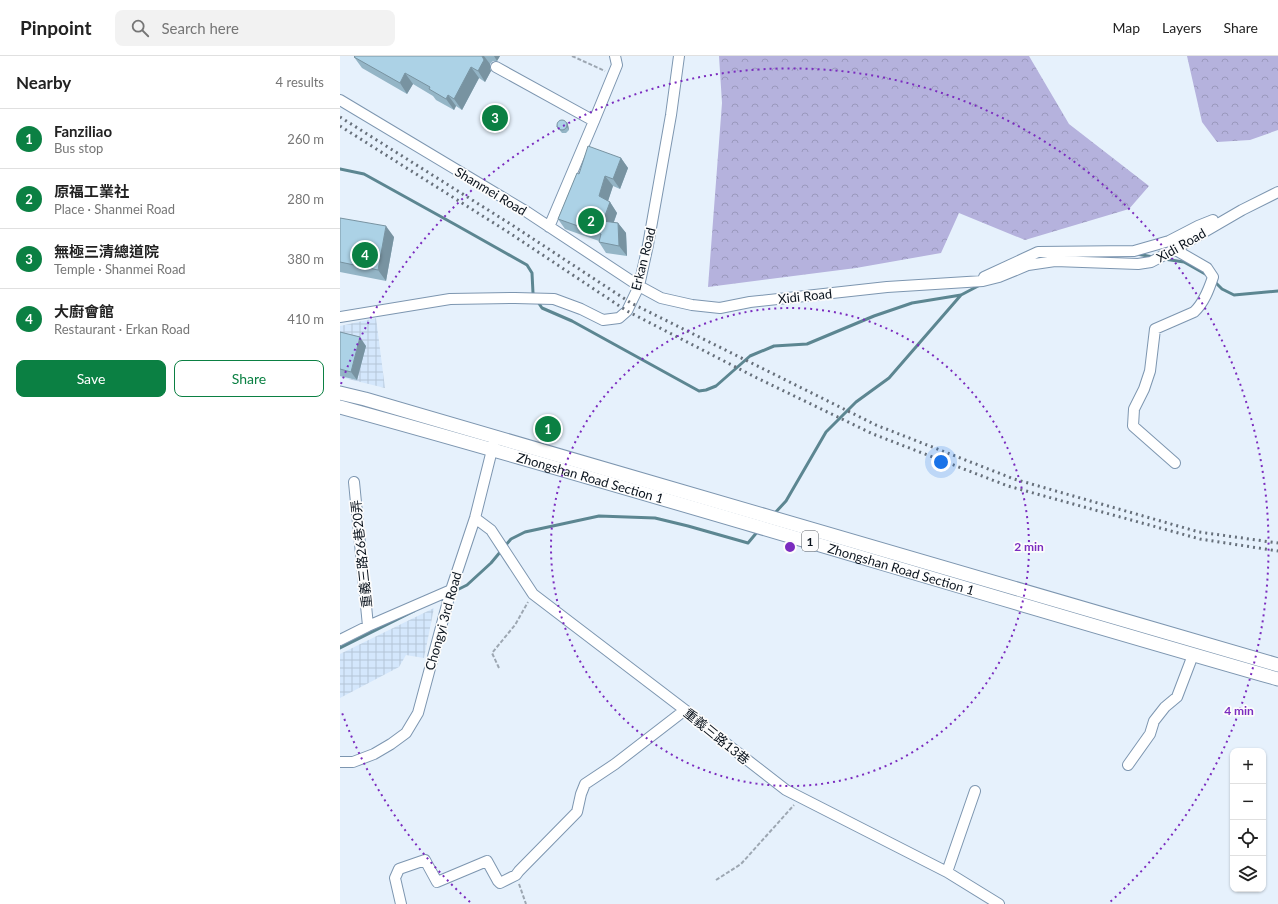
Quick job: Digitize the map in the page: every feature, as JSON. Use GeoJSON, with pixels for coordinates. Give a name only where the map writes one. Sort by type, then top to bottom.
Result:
{"type":"FeatureCollection","features":[{"type":"Feature","properties":{"kind":"main road","name":"Zhongshan Road Section 1"},"geometry":{"type":"LineString","coordinates":[[340,393],[365,399],[494,443],[848,552],[1278,679]]}},
{"type":"Feature","properties":{"kind":"main road","name":"Zhongshan Road Section 1"},"geometry":{"type":"LineString","coordinates":[[340,407],[494,443],[1278,665]]}},
{"type":"Feature","properties":{"kind":"main road"},"geometry":{"type":"LineString","coordinates":[[1142,640],[1145,627]]}},
{"type":"Feature","properties":{"kind":"street"},"geometry":{"type":"LineString","coordinates":[[548,226],[617,65],[615,56]]}},
{"type":"Feature","properties":{"kind":"street","name":"Erkan Road"},"geometry":{"type":"LineString","coordinates":[[340,317],[450,299],[515,298],[554,299],[581,309],[603,320],[619,318],[627,311],[639,286],[648,245],[670,122],[679,56]]}},
{"type":"Feature","properties":{"kind":"street"},"geometry":{"type":"LineString","coordinates":[[496,67],[594,121]]}},
{"type":"Feature","properties":{"kind":"street","name":"Shanmei Road"},"geometry":{"type":"LineString","coordinates":[[340,100],[527,212],[639,286]]}},
{"type":"Feature","properties":{"kind":"street","name":"Xidi Road"},"geometry":{"type":"LineString","coordinates":[[639,286],[661,298],[692,305],[720,308],[750,302],[880,288],[979,281],[1000,277],[1028,265],[1055,261],[1138,264],[1151,262],[1242,210],[1278,192]]}},
{"type":"Feature","properties":{"kind":"street","name":"Xidi Road"},"geometry":{"type":"LineString","coordinates":[[979,281],[1038,252],[1134,250],[1169,241],[1198,226],[1242,210]]}},
{"type":"Feature","properties":{"kind":"street"},"geometry":{"type":"LineString","coordinates":[[1171,251],[1207,268],[1212,280],[1208,292],[1199,308],[1194,312],[1154,329],[1150,371],[1144,389],[1134,409],[1133,426],[1174,463]]}},
{"type":"Feature","properties":{"kind":"street","name":"Chongyi 3rd Road"},"geometry":{"type":"LineString","coordinates":[[340,762],[353,762],[374,754],[391,744],[406,733],[418,713],[451,590],[475,518],[494,443]]}},
{"type":"Feature","properties":{"kind":"street","name":"重義三路26巷20弄"},"geometry":{"type":"LineString","coordinates":[[354,482],[368,626]]}},
{"type":"Feature","properties":{"kind":"street","name":"重義三路13巷"},"geometry":{"type":"LineString","coordinates":[[475,518],[491,530],[533,594],[685,710],[728,746],[786,790],[947,872],[999,904]]}},
{"type":"Feature","properties":{"kind":"street"},"geometry":{"type":"LineString","coordinates":[[340,640],[368,626],[451,590]]}},
{"type":"Feature","properties":{"kind":"street"},"geometry":{"type":"LineString","coordinates":[[1128,765],[1150,734],[1154,720],[1165,707],[1177,697],[1193,655]]}},
{"type":"Feature","properties":{"kind":"street"},"geometry":{"type":"LineString","coordinates":[[401,904],[395,878],[399,869],[425,860],[437,882],[487,861],[500,883],[516,875],[518,871],[577,812],[585,784],[615,764],[685,710]]}},
{"type":"Feature","properties":{"kind":"street"},"geometry":{"type":"LineString","coordinates":[[947,872],[975,791]]}},
{"type":"Feature","properties":{"kind":"path"},"geometry":{"type":"LineString","coordinates":[[572,56],[613,75]]}},
{"type":"Feature","properties":{"kind":"path"},"geometry":{"type":"LineString","coordinates":[[499,668],[492,653],[515,625],[533,594]]}},
{"type":"Feature","properties":{"kind":"path"},"geometry":{"type":"LineString","coordinates":[[716,880],[741,864],[800,798]]}},
{"type":"Feature","properties":{"kind":"path"},"geometry":{"type":"LineString","coordinates":[[516,875],[526,904]]}},
{"type":"Feature","properties":{"kind":"shaded area"},"geometry":{"type":"Polygon","coordinates":[[[376,318],[385,388],[340,377],[340,326],[376,318]]]}},
{"type":"Feature","properties":{"kind":"shaded area"},"geometry":{"type":"Polygon","coordinates":[[[434,608],[424,658],[406,655],[399,667],[340,698],[340,654],[434,608]]]}},
{"type":"Feature","properties":{"kind":"green space"},"geometry":{"type":"Polygon","coordinates":[[[719,56],[1029,56],[1069,124],[1149,186],[1129,209],[1025,240],[959,213],[941,253],[856,268],[708,287],[722,103],[719,56]]]}},
{"type":"Feature","properties":{"kind":"green space"},"geometry":{"type":"Polygon","coordinates":[[[1187,56],[1278,56],[1278,130],[1250,140],[1217,142],[1202,122],[1187,56]]]}},
{"type":"Feature","properties":{"kind":"building"},"geometry":{"type":"Polygon","coordinates":[[[482,56],[484,60],[478,71],[471,67],[454,99],[448,95],[446,99],[429,89],[430,87],[405,73],[400,83],[354,57],[482,56]]]}},
{"type":"Feature","properties":{"kind":"building"},"geometry":{"type":"Polygon","coordinates":[[[560,120],[564,120],[566,121],[566,129],[560,130],[557,127],[557,123],[560,120]]]}},
{"type":"Feature","properties":{"kind":"building"},"geometry":{"type":"Polygon","coordinates":[[[588,146],[621,158],[613,179],[605,176],[599,196],[610,202],[603,221],[618,223],[619,246],[599,242],[601,234],[558,219],[577,173],[579,174],[588,146]]]}},
{"type":"Feature","properties":{"kind":"building"},"geometry":{"type":"Polygon","coordinates":[[[340,218],[386,226],[378,270],[340,262],[340,218]]]}},
{"type":"Feature","properties":{"kind":"building"},"geometry":{"type":"Polygon","coordinates":[[[340,332],[360,337],[351,372],[340,369],[340,332]]]}},
{"type":"Feature","properties":{"kind":"waterway"},"geometry":{"type":"LineString","coordinates":[[340,169],[364,174],[527,265],[532,273],[533,293],[535,297]]}},
{"type":"Feature","properties":{"kind":"waterway"},"geometry":{"type":"LineString","coordinates":[[1137,254],[1153,257]]}},
{"type":"Feature","properties":{"kind":"waterway"},"geometry":{"type":"LineString","coordinates":[[1164,259],[1184,262],[1207,275]]}},
{"type":"Feature","properties":{"kind":"waterway"},"geometry":{"type":"LineString","coordinates":[[1214,281],[1222,289],[1234,295],[1278,291]]}},
{"type":"Feature","properties":{"kind":"waterway"},"geometry":{"type":"LineString","coordinates":[[538,302],[542,308],[572,321],[699,391],[716,386],[750,356],[774,346],[807,344],[874,316],[912,303],[961,295],[980,285]]}},
{"type":"Feature","properties":{"kind":"waterway"},"geometry":{"type":"LineString","coordinates":[[774,514],[786,501],[826,432],[856,402],[889,378],[961,295]]}},
{"type":"Feature","properties":{"kind":"waterway"},"geometry":{"type":"LineString","coordinates":[[505,546],[511,539],[525,532],[599,516],[655,518],[748,543],[758,531]]}},
{"type":"Feature","properties":{"kind":"waterway"},"geometry":{"type":"LineString","coordinates":[[453,592],[467,585],[491,563],[501,551]]}},
{"type":"Feature","properties":{"kind":"waterway"},"geometry":{"type":"LineString","coordinates":[[340,648],[414,611]]}},
{"type":"Feature","properties":{"kind":"railway"},"geometry":{"type":"LineString","coordinates":[[340,117],[512,225],[631,303],[876,425],[1014,479],[1199,532],[1278,543]]}},
{"type":"Feature","properties":{"kind":"railway"},"geometry":{"type":"LineString","coordinates":[[340,126],[508,232],[627,311],[757,378],[873,434],[1008,486],[1200,539],[1278,551]]}},
{"type":"Feature","properties":{"kind":"place","name":"無極三清總道院"},"geometry":{"type":"Point","coordinates":[495,118]}},
{"type":"Feature","properties":{"kind":"place","name":"原福工業社"},"geometry":{"type":"Point","coordinates":[591,221]}},
{"type":"Feature","properties":{"kind":"place","name":"大廚會館"},"geometry":{"type":"Point","coordinates":[365,255]}},
{"type":"Feature","properties":{"kind":"place","name":"Fanziliao"},"geometry":{"type":"Point","coordinates":[548,429]}}]}
